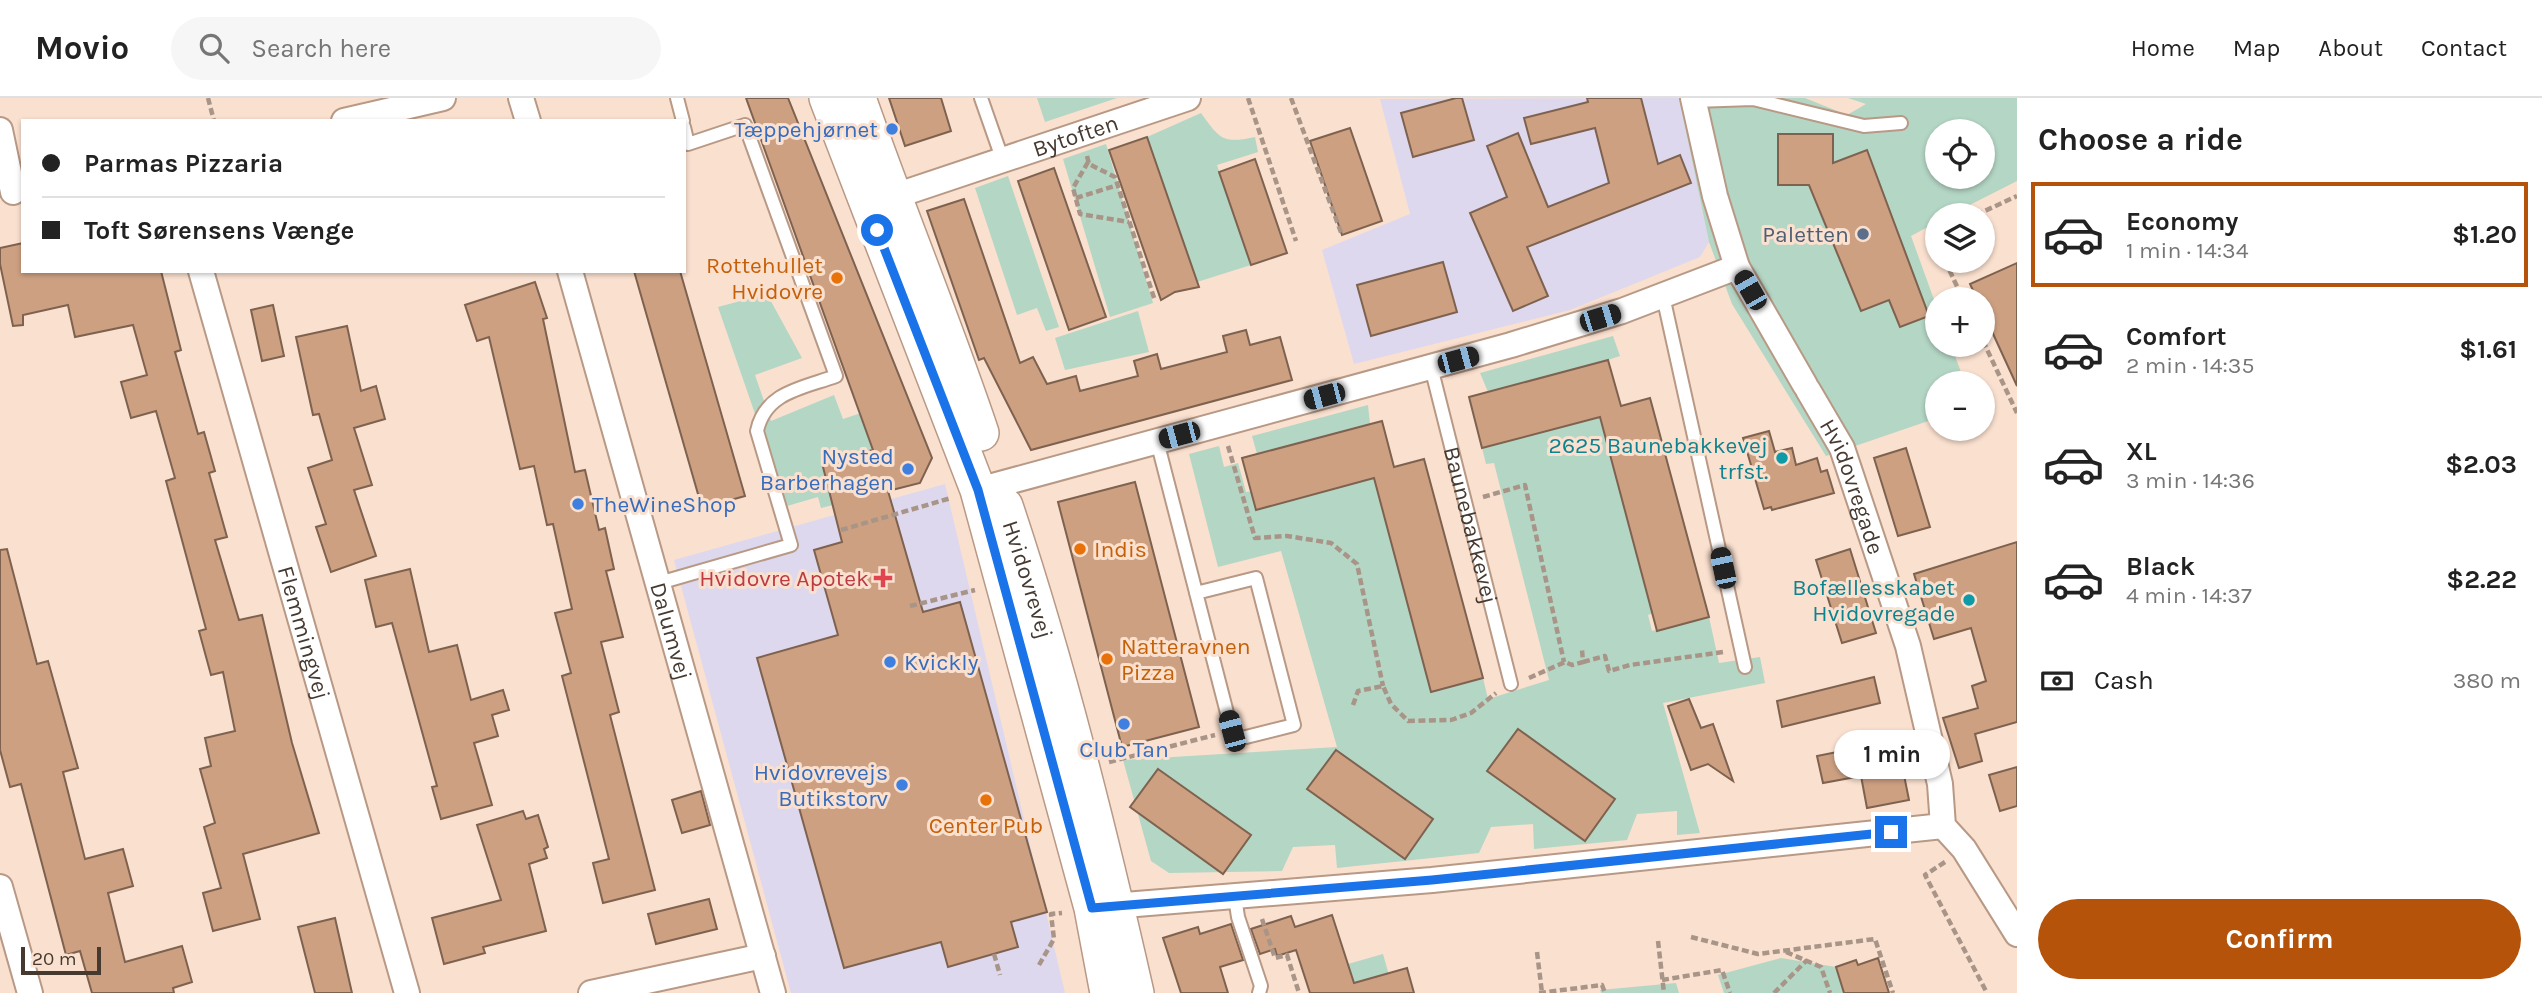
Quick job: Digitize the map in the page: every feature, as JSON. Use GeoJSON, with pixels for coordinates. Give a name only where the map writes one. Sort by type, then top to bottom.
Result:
{"type":"FeatureCollection","features":[{"type":"Feature","properties":{"kind":"street"},"geometry":{"type":"LineString","coordinates":[[353,119],[443,98]]}},
{"type":"Feature","properties":{"kind":"street"},"geometry":{"type":"LineString","coordinates":[[521,98],[527,119]]}},
{"type":"Feature","properties":{"kind":"street","name":"Hvidovrevej"},"geometry":{"type":"LineString","coordinates":[[827,98],[880,201],[988,487],[1028,576],[1081,769],[1104,907],[1108,993]]}},
{"type":"Feature","properties":{"kind":"street","name":"Hvidovrevej"},"geometry":{"type":"LineString","coordinates":[[858,98],[880,201]]}},
{"type":"Feature","properties":{"kind":"street","name":"Bytoften"},"geometry":{"type":"LineString","coordinates":[[880,201],[1188,98]]}},
{"type":"Feature","properties":{"kind":"street","name":"Hvidovregade"},"geometry":{"type":"LineString","coordinates":[[1694,99],[1715,196],[1737,267],[1842,449],[1908,646],[1940,784],[1943,826]]}},
{"type":"Feature","properties":{"kind":"street"},"geometry":{"type":"LineString","coordinates":[[0,130],[12,192]]}},
{"type":"Feature","properties":{"kind":"street"},"geometry":{"type":"LineString","coordinates":[[988,487],[1431,367],[1622,312],[1737,267]]}},
{"type":"Feature","properties":{"kind":"street","name":"Flemmingvej"},"geometry":{"type":"LineString","coordinates":[[202,273],[407,993]]}},
{"type":"Feature","properties":{"kind":"street","name":"Dalumvej"},"geometry":{"type":"LineString","coordinates":[[571,273],[773,993]]}},
{"type":"Feature","properties":{"kind":"street","name":"Hvidovrevej"},"geometry":{"type":"LineString","coordinates":[[988,487],[1003,582],[1104,907],[1136,993]]}},
{"type":"Feature","properties":{"kind":"street"},"geometry":{"type":"LineString","coordinates":[[1104,907],[1670,856],[1943,826],[1964,849],[2017,934]]}},
{"type":"Feature","properties":{"kind":"street"},"geometry":{"type":"LineString","coordinates":[[0,887],[30,993]]}},
{"type":"Feature","properties":{"kind":"street"},"geometry":{"type":"LineString","coordinates":[[591,993],[763,956]]}},
{"type":"Feature","properties":{"kind":"lane"},"geometry":{"type":"LineString","coordinates":[[677,98],[682,119]]}},
{"type":"Feature","properties":{"kind":"lane","name":"Bytoften"},"geometry":{"type":"LineString","coordinates":[[981,98],[1002,158]]}},
{"type":"Feature","properties":{"kind":"lane"},"geometry":{"type":"LineString","coordinates":[[1694,99],[1753,99],[1864,126],[1901,123]]}},
{"type":"Feature","properties":{"kind":"lane"},"geometry":{"type":"LineString","coordinates":[[659,583],[791,545],[757,431],[759,421],[764,409],[776,398],[836,376],[745,125],[688,144],[686,136]]}},
{"type":"Feature","properties":{"kind":"lane"},"geometry":{"type":"LineString","coordinates":[[1663,296],[1745,667]]}},
{"type":"Feature","properties":{"kind":"lane","name":"Baunebakkevej"},"geometry":{"type":"LineString","coordinates":[[1431,367],[1511,684]]}},
{"type":"Feature","properties":{"kind":"lane"},"geometry":{"type":"LineString","coordinates":[[1157,441],[1196,593],[1232,731],[1234,740],[1294,725],[1256,578],[1196,593]]}},
{"type":"Feature","properties":{"kind":"lane"},"geometry":{"type":"LineString","coordinates":[[1245,896],[1238,917],[1261,986],[1259,993]]}},
{"type":"Feature","properties":{"kind":"path"},"geometry":{"type":"LineString","coordinates":[[208,98],[213,119]]}},
{"type":"Feature","properties":{"kind":"path"},"geometry":{"type":"LineString","coordinates":[[1248,98],[1296,241]]}},
{"type":"Feature","properties":{"kind":"path"},"geometry":{"type":"LineString","coordinates":[[1291,98],[1342,235]]}},
{"type":"Feature","properties":{"kind":"path"},"geometry":{"type":"LineString","coordinates":[[1081,132],[1088,161],[1073,188],[1080,214],[1130,222]]}},
{"type":"Feature","properties":{"kind":"path"},"geometry":{"type":"LineString","coordinates":[[1088,161],[1115,177],[1155,301]]}},
{"type":"Feature","properties":{"kind":"path"},"geometry":{"type":"LineString","coordinates":[[1076,198],[1118,185]]}},
{"type":"Feature","properties":{"kind":"path"},"geometry":{"type":"LineString","coordinates":[[1995,206],[2017,196]]}},
{"type":"Feature","properties":{"kind":"path"},"geometry":{"type":"LineString","coordinates":[[1991,357],[2017,413]]}},
{"type":"Feature","properties":{"kind":"path"},"geometry":{"type":"LineString","coordinates":[[1223,424],[1255,538],[1287,536],[1331,543],[1357,564],[1383,686],[1391,704],[1408,721],[1433,723],[1471,713],[1511,684],[1547,673],[1564,662]]}},
{"type":"Feature","properties":{"kind":"path"},"geometry":{"type":"LineString","coordinates":[[1465,502],[1525,485],[1564,662]]}},
{"type":"Feature","properties":{"kind":"path"},"geometry":{"type":"LineString","coordinates":[[841,530],[988,487]]}},
{"type":"Feature","properties":{"kind":"path"},"geometry":{"type":"LineString","coordinates":[[910,607],[1003,582]]}},
{"type":"Feature","properties":{"kind":"path"},"geometry":{"type":"LineString","coordinates":[[1582,650],[1583,662]]}},
{"type":"Feature","properties":{"kind":"path"},"geometry":{"type":"LineString","coordinates":[[1564,662],[1572,665],[1605,656],[1609,671],[1630,664],[1741,650]]}},
{"type":"Feature","properties":{"kind":"path"},"geometry":{"type":"LineString","coordinates":[[1353,705],[1357,691],[1383,686]]}},
{"type":"Feature","properties":{"kind":"path"},"geometry":{"type":"LineString","coordinates":[[1081,769],[1232,731]]}},
{"type":"Feature","properties":{"kind":"path"},"geometry":{"type":"LineString","coordinates":[[1925,875],[1987,993]]}},
{"type":"Feature","properties":{"kind":"path"},"geometry":{"type":"LineString","coordinates":[[1245,896],[1275,958],[1287,955],[1299,993]]}},
{"type":"Feature","properties":{"kind":"path"},"geometry":{"type":"LineString","coordinates":[[1039,965],[1054,939],[1051,915],[1104,907]]}},
{"type":"Feature","properties":{"kind":"path"},"geometry":{"type":"LineString","coordinates":[[1691,937],[1758,954],[1875,939],[1893,993]]}},
{"type":"Feature","properties":{"kind":"path"},"geometry":{"type":"LineString","coordinates":[[1658,941],[1664,993]]}},
{"type":"Feature","properties":{"kind":"path"},"geometry":{"type":"LineString","coordinates":[[1783,951],[1821,967],[1830,993]]}},
{"type":"Feature","properties":{"kind":"path"},"geometry":{"type":"LineString","coordinates":[[1537,952],[1541,993],[1602,985],[1605,993]]}},
{"type":"Feature","properties":{"kind":"path"},"geometry":{"type":"LineString","coordinates":[[994,954],[1000,975]]}},
{"type":"Feature","properties":{"kind":"path"},"geometry":{"type":"LineString","coordinates":[[1774,993],[1807,960]]}},
{"type":"Feature","properties":{"kind":"path"},"geometry":{"type":"LineString","coordinates":[[1662,980],[1723,970],[1730,993]]}},
{"type":"Feature","properties":{"kind":"shaded area"},"geometry":{"type":"Polygon","coordinates":[[[1679,98],[1709,242],[1700,257],[1570,310],[1354,364],[1322,250],[1410,214],[1380,99],[1679,98]]]}},
{"type":"Feature","properties":{"kind":"shaded area"},"geometry":{"type":"Polygon","coordinates":[[[945,484],[1065,993],[791,993],[674,560],[945,484]]]}},
{"type":"Feature","properties":{"kind":"green space"},"geometry":{"type":"Polygon","coordinates":[[[1037,98],[1117,98],[1045,122],[1037,98]]]}},
{"type":"Feature","properties":{"kind":"green space"},"geometry":{"type":"Polygon","coordinates":[[[1679,98],[1805,98],[1847,115],[1866,104],[1848,98],[2017,98],[2017,181],[1974,203],[1925,203],[1925,228],[1911,236],[1929,287],[1925,287],[1925,357],[1955,357],[1961,371],[1925,371],[1925,422],[1826,456],[1732,304],[1709,242],[1679,98]]]}},
{"type":"Feature","properties":{"kind":"green space"},"geometry":{"type":"Polygon","coordinates":[[[1201,113],[1223,137],[1235,140],[1255,137],[1258,152],[1217,165],[1251,265],[1197,282],[1147,137],[1201,113]]]}},
{"type":"Feature","properties":{"kind":"green space"},"geometry":{"type":"Polygon","coordinates":[[[1106,144],[1153,303],[1110,317],[1063,159],[1106,144]]]}},
{"type":"Feature","properties":{"kind":"green space"},"geometry":{"type":"Polygon","coordinates":[[[1008,176],[1059,327],[1046,331],[1037,308],[1017,315],[975,188],[1008,176]]]}},
{"type":"Feature","properties":{"kind":"green space"},"geometry":{"type":"Polygon","coordinates":[[[767,294],[802,358],[755,375],[771,421],[834,395],[843,419],[861,413],[873,450],[833,505],[821,508],[818,497],[787,506],[718,307],[767,294]]]}},
{"type":"Feature","properties":{"kind":"green space"},"geometry":{"type":"Polygon","coordinates":[[[1138,311],[1149,352],[1065,370],[1055,338],[1138,311]]]}},
{"type":"Feature","properties":{"kind":"green space"},"geometry":{"type":"Polygon","coordinates":[[[1613,336],[1620,356],[1608,360],[1488,392],[1480,373],[1613,336]]]}},
{"type":"Feature","properties":{"kind":"green space"},"geometry":{"type":"Polygon","coordinates":[[[1368,405],[1370,424],[1257,454],[1252,436],[1368,405]]]}},
{"type":"Feature","properties":{"kind":"green space"},"geometry":{"type":"Polygon","coordinates":[[[1600,417],[1653,613],[1648,615],[1652,631],[1709,617],[1719,663],[1760,657],[1765,683],[1663,703],[1700,833],[1677,835],[1677,811],[1637,814],[1627,840],[1534,849],[1533,824],[1491,827],[1479,853],[1337,868],[1335,845],[1293,847],[1282,871],[1169,873],[1151,861],[1123,760],[1337,747],[1281,551],[1218,567],[1189,454],[1219,446],[1224,467],[1238,463],[1246,492],[1374,478],[1431,691],[1483,678],[1488,699],[1549,680],[1494,463],[1486,464],[1482,448],[1600,417]]]}},
{"type":"Feature","properties":{"kind":"green space"},"geometry":{"type":"Polygon","coordinates":[[[1383,954],[1394,993],[1358,993],[1348,964],[1383,954]]]}},
{"type":"Feature","properties":{"kind":"green space"},"geometry":{"type":"Polygon","coordinates":[[[1781,958],[1836,967],[1844,993],[1724,993],[1718,975],[1781,958]]]}},
{"type":"Feature","properties":{"kind":"green space"},"geometry":{"type":"Polygon","coordinates":[[[1676,983],[1679,993],[1601,993],[1600,990],[1676,983]]]}},
{"type":"Feature","properties":{"kind":"building","name":"Hvidovrevejs Butikstorv"},"geometry":{"type":"Polygon","coordinates":[[[746,98],[788,98],[932,458],[920,483],[888,491],[923,612],[960,602],[1047,912],[1011,922],[1018,947],[948,967],[941,942],[844,968],[757,658],[838,635],[814,550],[842,542],[822,463],[873,450],[746,98]]]}},
{"type":"Feature","properties":{"kind":"building"},"geometry":{"type":"Polygon","coordinates":[[[889,98],[941,98],[951,131],[905,146],[889,98]]]}},
{"type":"Feature","properties":{"kind":"building"},"geometry":{"type":"Polygon","coordinates":[[[1462,98],[1474,140],[1413,157],[1401,113],[1462,98]]]}},
{"type":"Feature","properties":{"kind":"building"},"geometry":{"type":"Polygon","coordinates":[[[1587,98],[1641,98],[1658,164],[1680,155],[1691,183],[1527,247],[1548,296],[1513,311],[1470,213],[1507,197],[1487,146],[1518,133],[1548,207],[1609,183],[1595,128],[1531,144],[1524,118],[1588,102],[1587,98]]]}},
{"type":"Feature","properties":{"kind":"building"},"geometry":{"type":"Polygon","coordinates":[[[1350,128],[1382,221],[1342,235],[1310,141],[1350,128]]]}},
{"type":"Feature","properties":{"kind":"building"},"geometry":{"type":"Polygon","coordinates":[[[1778,134],[1833,134],[1833,163],[1867,150],[1925,305],[1925,318],[1900,327],[1889,300],[1861,311],[1809,185],[1778,185],[1778,134]]]}},
{"type":"Feature","properties":{"kind":"building"},"geometry":{"type":"Polygon","coordinates":[[[1147,137],[1199,287],[1175,292],[1161,300],[1109,150],[1147,137]]]}},
{"type":"Feature","properties":{"kind":"building"},"geometry":{"type":"Polygon","coordinates":[[[1255,159],[1287,253],[1251,265],[1219,172],[1255,159]]]}},
{"type":"Feature","properties":{"kind":"building"},"geometry":{"type":"Polygon","coordinates":[[[1054,168],[1106,317],[1069,330],[1018,181],[1054,168]]]}},
{"type":"Feature","properties":{"kind":"building"},"geometry":{"type":"Polygon","coordinates":[[[964,199],[1020,363],[1033,357],[1047,384],[1076,376],[1080,391],[1138,376],[1134,361],[1157,354],[1161,369],[1227,352],[1223,336],[1246,330],[1250,345],[1280,337],[1292,380],[1031,450],[984,358],[979,360],[927,211],[964,199]]]}},
{"type":"Feature","properties":{"kind":"building"},"geometry":{"type":"Polygon","coordinates":[[[21,243],[21,273],[162,273],[181,350],[175,352],[198,434],[204,432],[215,471],[209,473],[227,537],[215,540],[239,620],[262,615],[292,743],[319,833],[243,854],[260,919],[213,931],[203,893],[221,888],[204,827],[215,823],[200,769],[211,766],[205,738],[235,731],[223,672],[211,675],[199,631],[206,629],[166,481],[175,478],[156,411],[131,418],[121,382],[147,375],[133,325],[75,337],[68,305],[23,315],[23,325],[13,326],[0,264],[0,248],[21,243]]]}},
{"type":"Feature","properties":{"kind":"building"},"geometry":{"type":"Polygon","coordinates":[[[1443,262],[1457,312],[1371,336],[1357,285],[1443,262]]]}},
{"type":"Feature","properties":{"kind":"building"},"geometry":{"type":"Polygon","coordinates":[[[2017,263],[2017,386],[1995,338],[1995,287],[1971,287],[1970,284],[2017,263]]]}},
{"type":"Feature","properties":{"kind":"building"},"geometry":{"type":"Polygon","coordinates":[[[635,273],[681,273],[745,496],[702,508],[635,273]]]}},
{"type":"Feature","properties":{"kind":"building"},"geometry":{"type":"Polygon","coordinates":[[[535,282],[547,318],[543,319],[575,472],[585,470],[599,530],[605,528],[614,569],[606,571],[623,637],[601,642],[619,712],[610,715],[655,890],[603,903],[593,863],[609,859],[562,676],[571,673],[555,613],[572,609],[553,524],[547,525],[534,466],[520,469],[489,337],[477,341],[465,305],[535,282]]]}},
{"type":"Feature","properties":{"kind":"building"},"geometry":{"type":"Polygon","coordinates":[[[273,305],[284,356],[262,361],[251,310],[273,305]]]}},
{"type":"Feature","properties":{"kind":"building"},"geometry":{"type":"Polygon","coordinates":[[[347,326],[361,391],[376,386],[385,419],[354,428],[372,485],[354,490],[376,556],[331,572],[316,527],[326,524],[308,468],[332,460],[319,414],[313,415],[296,337],[347,326]]]}},
{"type":"Feature","properties":{"kind":"building"},"geometry":{"type":"Polygon","coordinates":[[[1608,360],[1621,406],[1650,398],[1709,617],[1657,631],[1600,417],[1482,448],[1469,397],[1608,360]]]}},
{"type":"Feature","properties":{"kind":"building"},"geometry":{"type":"Polygon","coordinates":[[[1382,421],[1394,467],[1424,459],[1483,678],[1431,692],[1374,478],[1256,510],[1242,458],[1382,421]]]}},
{"type":"Feature","properties":{"kind":"building"},"geometry":{"type":"Polygon","coordinates":[[[1769,431],[1775,452],[1792,448],[1796,465],[1817,458],[1821,472],[1827,470],[1834,493],[1772,510],[1771,507],[1764,509],[1743,438],[1769,431]]]}},
{"type":"Feature","properties":{"kind":"building"},"geometry":{"type":"Polygon","coordinates":[[[1906,448],[1930,527],[1898,536],[1874,458],[1906,448]]]}},
{"type":"Feature","properties":{"kind":"building"},"geometry":{"type":"Polygon","coordinates":[[[1135,482],[1199,727],[1122,747],[1058,502],[1135,482]]]}},
{"type":"Feature","properties":{"kind":"building"},"geometry":{"type":"Polygon","coordinates":[[[2017,542],[2017,722],[1975,734],[1982,761],[1959,768],[1943,718],[1978,708],[1972,686],[1986,681],[1971,628],[1934,639],[1914,574],[2017,542]]]}},
{"type":"Feature","properties":{"kind":"building"},"geometry":{"type":"Polygon","coordinates":[[[7,549],[37,664],[48,661],[78,768],[63,772],[85,859],[123,849],[133,886],[108,893],[125,962],[182,946],[192,982],[173,988],[174,993],[92,993],[80,951],[66,955],[21,784],[10,787],[0,750],[0,550],[7,549]]]}},
{"type":"Feature","properties":{"kind":"building"},"geometry":{"type":"Polygon","coordinates":[[[1850,549],[1876,633],[1842,643],[1816,560],[1850,549]]]}},
{"type":"Feature","properties":{"kind":"building"},"geometry":{"type":"Polygon","coordinates":[[[410,569],[429,652],[457,645],[471,700],[503,690],[509,710],[492,715],[498,736],[474,743],[492,805],[441,819],[432,787],[437,786],[392,623],[376,627],[365,580],[410,569]]]}},
{"type":"Feature","properties":{"kind":"building"},"geometry":{"type":"Polygon","coordinates":[[[1874,677],[1880,703],[1782,727],[1777,701],[1874,677]]]}},
{"type":"Feature","properties":{"kind":"building"},"geometry":{"type":"Polygon","coordinates":[[[1689,699],[1701,728],[1713,724],[1733,781],[1708,764],[1691,770],[1668,706],[1689,699]]]}},
{"type":"Feature","properties":{"kind":"building"},"geometry":{"type":"Polygon","coordinates":[[[1518,729],[1615,799],[1585,841],[1487,771],[1518,729]]]}},
{"type":"Feature","properties":{"kind":"building"},"geometry":{"type":"Polygon","coordinates":[[[1897,740],[1909,800],[1867,808],[1861,776],[1823,783],[1817,756],[1897,740]]]}},
{"type":"Feature","properties":{"kind":"building"},"geometry":{"type":"Polygon","coordinates":[[[1336,750],[1433,819],[1405,859],[1307,789],[1336,750]]]}},
{"type":"Feature","properties":{"kind":"building"},"geometry":{"type":"Polygon","coordinates":[[[2017,767],[2017,806],[2000,811],[1989,775],[2017,767]]]}},
{"type":"Feature","properties":{"kind":"building"},"geometry":{"type":"Polygon","coordinates":[[[1158,769],[1251,835],[1223,874],[1130,807],[1158,769]]]}},
{"type":"Feature","properties":{"kind":"building"},"geometry":{"type":"Polygon","coordinates":[[[701,791],[710,825],[682,833],[672,800],[701,791]]]}},
{"type":"Feature","properties":{"kind":"building"},"geometry":{"type":"Polygon","coordinates":[[[523,811],[526,819],[538,815],[548,847],[544,849],[547,858],[529,864],[546,931],[483,947],[485,953],[444,964],[432,918],[501,900],[477,825],[523,811]]]}},
{"type":"Feature","properties":{"kind":"building"},"geometry":{"type":"Polygon","coordinates":[[[709,899],[717,929],[656,944],[648,914],[709,899]]]}},
{"type":"Feature","properties":{"kind":"building"},"geometry":{"type":"Polygon","coordinates":[[[1332,915],[1354,983],[1407,968],[1414,993],[1310,993],[1296,950],[1277,956],[1275,949],[1260,954],[1251,929],[1291,916],[1295,927],[1332,915]]]}},
{"type":"Feature","properties":{"kind":"building"},"geometry":{"type":"Polygon","coordinates":[[[335,918],[352,993],[315,993],[298,927],[335,918]]]}},
{"type":"Feature","properties":{"kind":"building"},"geometry":{"type":"Polygon","coordinates":[[[1231,924],[1243,960],[1220,967],[1228,993],[1181,993],[1163,938],[1198,927],[1200,934],[1231,924]]]}},
{"type":"Feature","properties":{"kind":"building"},"geometry":{"type":"Polygon","coordinates":[[[1878,958],[1889,993],[1844,993],[1836,967],[1856,960],[1858,965],[1878,958]]]}},
{"type":"Feature","properties":{"kind":"place","name":"Tæppehjørnet"},"geometry":{"type":"Point","coordinates":[892,129]}},
{"type":"Feature","properties":{"kind":"place","name":"Paletten"},"geometry":{"type":"Point","coordinates":[1863,234]}},
{"type":"Feature","properties":{"kind":"place","name":"Rottehullet Hvidovre"},"geometry":{"type":"Point","coordinates":[837,278]}},
{"type":"Feature","properties":{"kind":"place","name":"2625 Baunebakkevej trfst."},"geometry":{"type":"Point","coordinates":[1782,458]}},
{"type":"Feature","properties":{"kind":"place","name":"Nysted Barberhagen"},"geometry":{"type":"Point","coordinates":[908,469]}},
{"type":"Feature","properties":{"kind":"place","name":"TheWineShop"},"geometry":{"type":"Point","coordinates":[578,504]}},
{"type":"Feature","properties":{"kind":"place","name":"Indis"},"geometry":{"type":"Point","coordinates":[1080,549]}},
{"type":"Feature","properties":{"kind":"place","name":"Hvidovre Apotek"},"geometry":{"type":"Point","coordinates":[883,578]}},
{"type":"Feature","properties":{"kind":"place","name":"Bofællesskabet Hvidovregade"},"geometry":{"type":"Point","coordinates":[1969,600]}},
{"type":"Feature","properties":{"kind":"place","name":"Natteravnen Pizza"},"geometry":{"type":"Point","coordinates":[1107,659]}},
{"type":"Feature","properties":{"kind":"place","name":"Kvickly"},"geometry":{"type":"Point","coordinates":[890,662]}},
{"type":"Feature","properties":{"kind":"place","name":"Club Tan"},"geometry":{"type":"Point","coordinates":[1124,724]}},
{"type":"Feature","properties":{"kind":"place","name":"Hvidovrevejs Butikstorv"},"geometry":{"type":"Point","coordinates":[902,785]}},
{"type":"Feature","properties":{"kind":"place","name":"Center Pub"},"geometry":{"type":"Point","coordinates":[986,800]}},
{"type":"Feature","properties":{"kind":"route"},"geometry":{"type":"LineString","coordinates":[[877,230],[978,490],[1092,908],[1432,880],[1891,832]]}}]}
